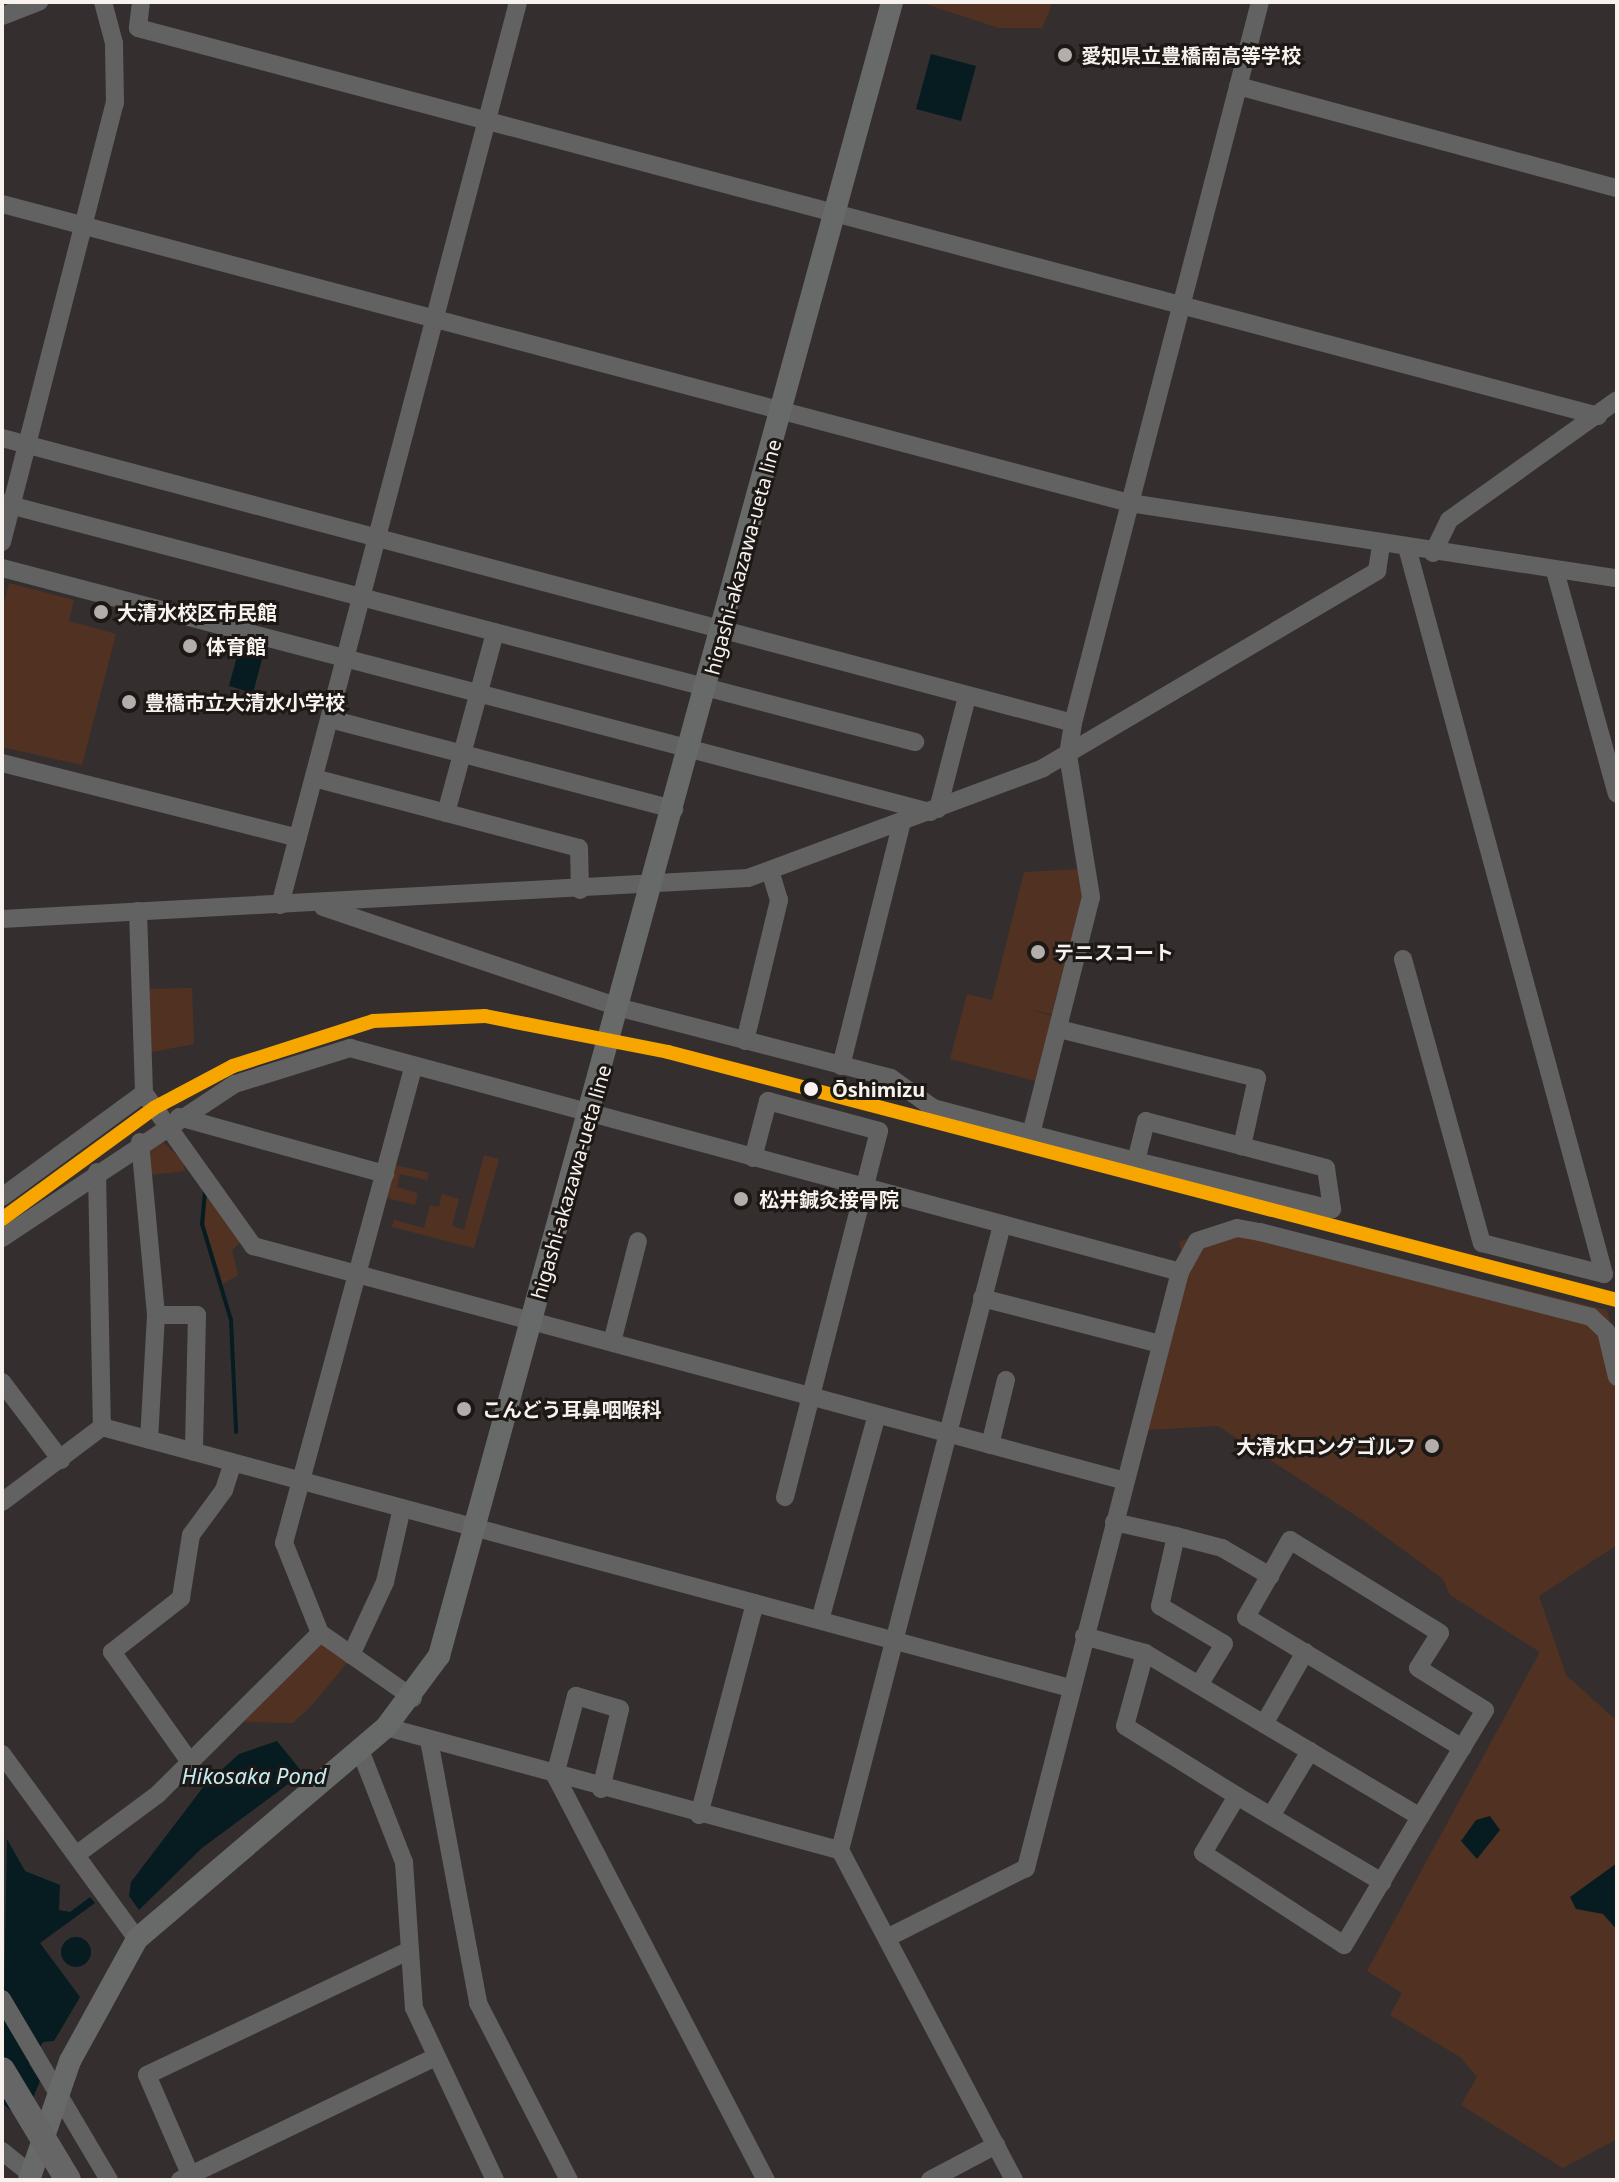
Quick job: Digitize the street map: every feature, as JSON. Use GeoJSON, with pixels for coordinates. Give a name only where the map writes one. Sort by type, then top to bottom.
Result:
{"type":"FeatureCollection","features":[{"type":"Feature","properties":{"kind":"highway"},"geometry":{"type":"LineString","coordinates":[[2,2070],[68,2180]]}},
{"type":"Feature","properties":{"kind":"main road","name":"higashi-akazawa-ueta line"},"geometry":{"type":"LineString","coordinates":[[29,2177],[59,2087],[137,1939],[386,1727],[413,1698],[445,1640],[708,689],[888,3]]}},
{"type":"Feature","properties":{"kind":"street"},"geometry":{"type":"LineString","coordinates":[[2,16],[39,2]]}},
{"type":"Feature","properties":{"kind":"street"},"geometry":{"type":"LineString","coordinates":[[2,542],[6,504],[28,445],[87,226],[115,103],[114,43],[103,2]]}},
{"type":"Feature","properties":{"kind":"street"},"geometry":{"type":"LineString","coordinates":[[141,2],[138,28],[1598,416]]}},
{"type":"Feature","properties":{"kind":"street"},"geometry":{"type":"LineString","coordinates":[[280,905],[518,2]]}},
{"type":"Feature","properties":{"kind":"street"},"geometry":{"type":"LineString","coordinates":[[1031,1134],[1091,897],[1068,755],[1073,723],[1260,2]]}},
{"type":"Feature","properties":{"kind":"street"},"geometry":{"type":"LineString","coordinates":[[1238,86],[1617,188]]}},
{"type":"Feature","properties":{"kind":"street"},"geometry":{"type":"LineString","coordinates":[[2,204],[1130,503],[1381,547],[1617,578]]}},
{"type":"Feature","properties":{"kind":"street"},"geometry":{"type":"LineString","coordinates":[[1433,553],[1449,520],[1617,400]]}},
{"type":"Feature","properties":{"kind":"street"},"geometry":{"type":"LineString","coordinates":[[2,438],[1073,723]]}},
{"type":"Feature","properties":{"kind":"street"},"geometry":{"type":"LineString","coordinates":[[6,504],[915,742]]}},
{"type":"Feature","properties":{"kind":"street"},"geometry":{"type":"LineString","coordinates":[[2,919],[580,890],[770,870],[934,811],[1068,755],[1377,571],[1381,547]]}},
{"type":"Feature","properties":{"kind":"street"},"geometry":{"type":"LineString","coordinates":[[1403,959],[1482,1243],[1604,1274],[1408,551]]}},
{"type":"Feature","properties":{"kind":"street"},"geometry":{"type":"LineString","coordinates":[[2,568],[934,811]]}},
{"type":"Feature","properties":{"kind":"street"},"geometry":{"type":"LineString","coordinates":[[1555,571],[1616,784]]}},
{"type":"Feature","properties":{"kind":"street"},"geometry":{"type":"LineString","coordinates":[[446,813],[495,633]]}},
{"type":"Feature","properties":{"kind":"street"},"geometry":{"type":"LineString","coordinates":[[934,811],[967,697]]}},
{"type":"Feature","properties":{"kind":"street"},"geometry":{"type":"LineString","coordinates":[[330,719],[674,809]]}},
{"type":"Feature","properties":{"kind":"street"},"geometry":{"type":"LineString","coordinates":[[2,763],[298,838]]}},
{"type":"Feature","properties":{"kind":"street"},"geometry":{"type":"LineString","coordinates":[[314,778],[579,848],[580,890]]}},
{"type":"Feature","properties":{"kind":"street"},"geometry":{"type":"LineString","coordinates":[[841,1066],[902,822]]}},
{"type":"Feature","properties":{"kind":"street"},"geometry":{"type":"LineString","coordinates":[[745,1041],[779,900],[770,870]]}},
{"type":"Feature","properties":{"kind":"street"},"geometry":{"type":"LineString","coordinates":[[312,904],[621,1008],[891,1078],[933,1108],[1136,1161],[1332,1209],[1326,1168],[1146,1121],[1136,1161]]}},
{"type":"Feature","properties":{"kind":"street"},"geometry":{"type":"LineString","coordinates":[[138,911],[144,1093],[163,1127],[253,1246],[1125,1481]]}},
{"type":"Feature","properties":{"kind":"street"},"geometry":{"type":"LineString","coordinates":[[1059,1029],[1257,1078],[1242,1146]]}},
{"type":"Feature","properties":{"kind":"street"},"geometry":{"type":"LineString","coordinates":[[2,1238],[140,1142],[235,1084],[323,1053],[350,1048],[1180,1272]]}},
{"type":"Feature","properties":{"kind":"street"},"geometry":{"type":"LineString","coordinates":[[413,1698],[320,1633],[284,1543],[414,1066]]}},
{"type":"Feature","properties":{"kind":"street"},"geometry":{"type":"LineString","coordinates":[[2,1197],[144,1093]]}},
{"type":"Feature","properties":{"kind":"street"},"geometry":{"type":"LineString","coordinates":[[753,1158],[768,1101],[879,1131],[785,1497]]}},
{"type":"Feature","properties":{"kind":"street"},"geometry":{"type":"LineString","coordinates":[[179,1117],[385,1174]]}},
{"type":"Feature","properties":{"kind":"street"},"geometry":{"type":"LineString","coordinates":[[140,1142],[156,1315],[149,1440]]}},
{"type":"Feature","properties":{"kind":"street"},"geometry":{"type":"LineString","coordinates":[[97,1172],[102,1427]]}},
{"type":"Feature","properties":{"kind":"street"},"geometry":{"type":"LineString","coordinates":[[1002,1225],[891,1640],[840,1850],[1014,2180]]}},
{"type":"Feature","properties":{"kind":"street"},"geometry":{"type":"LineString","coordinates":[[887,1938],[1026,1868],[1070,1688],[1180,1272],[1203,1238],[1237,1228],[1260,1232],[1591,1317],[1606,1331],[1617,1377]]}},
{"type":"Feature","properties":{"kind":"street"},"geometry":{"type":"LineString","coordinates":[[612,1342],[638,1241]]}},
{"type":"Feature","properties":{"kind":"street"},"geometry":{"type":"LineString","coordinates":[[982,1298],[1160,1344]]}},
{"type":"Feature","properties":{"kind":"street"},"geometry":{"type":"LineString","coordinates":[[156,1315],[197,1315],[194,1452]]}},
{"type":"Feature","properties":{"kind":"street"},"geometry":{"type":"LineString","coordinates":[[990,1445],[1006,1380]]}},
{"type":"Feature","properties":{"kind":"street"},"geometry":{"type":"LineString","coordinates":[[2,1382],[61,1460]]}},
{"type":"Feature","properties":{"kind":"street"},"geometry":{"type":"LineString","coordinates":[[820,1620],[877,1415]]}},
{"type":"Feature","properties":{"kind":"street"},"geometry":{"type":"LineString","coordinates":[[102,1427],[1070,1688]]}},
{"type":"Feature","properties":{"kind":"street"},"geometry":{"type":"LineString","coordinates":[[2,1502],[102,1427]]}},
{"type":"Feature","properties":{"kind":"street"},"geometry":{"type":"LineString","coordinates":[[190,1762],[112,1652],[181,1598],[191,1535],[224,1490],[233,1463]]}},
{"type":"Feature","properties":{"kind":"street"},"geometry":{"type":"LineString","coordinates":[[351,1655],[385,1582],[402,1508]]}},
{"type":"Feature","properties":{"kind":"street"},"geometry":{"type":"LineString","coordinates":[[1114,1522],[1222,1548],[1270,1576]]}},
{"type":"Feature","properties":{"kind":"street"},"geometry":{"type":"LineString","coordinates":[[1176,1536],[1160,1606],[1224,1644],[1199,1685]]}},
{"type":"Feature","properties":{"kind":"street"},"geometry":{"type":"LineString","coordinates":[[1237,1796],[1203,1853],[1344,1945],[1485,1710],[1418,1668],[1440,1633],[1290,1540],[1246,1617],[1462,1748]]}},
{"type":"Feature","properties":{"kind":"street"},"geometry":{"type":"LineString","coordinates":[[699,1815],[755,1603]]}},
{"type":"Feature","properties":{"kind":"street"},"geometry":{"type":"LineString","coordinates":[[76,1855],[190,1762],[320,1633]]}},
{"type":"Feature","properties":{"kind":"street"},"geometry":{"type":"LineString","coordinates":[[1084,1636],[1145,1653],[1420,1817]]}},
{"type":"Feature","properties":{"kind":"street"},"geometry":{"type":"LineString","coordinates":[[1264,1724],[1305,1652]]}},
{"type":"Feature","properties":{"kind":"street"},"geometry":{"type":"LineString","coordinates":[[1145,1653],[1125,1726],[1382,1882]]}},
{"type":"Feature","properties":{"kind":"street"},"geometry":{"type":"LineString","coordinates":[[601,1789],[620,1709],[576,1696],[555,1775],[766,2180]]}},
{"type":"Feature","properties":{"kind":"street"},"geometry":{"type":"LineString","coordinates":[[386,1727],[601,1789],[840,1850]]}},
{"type":"Feature","properties":{"kind":"street"},"geometry":{"type":"LineString","coordinates":[[429,1740],[478,2003],[569,2180]]}},
{"type":"Feature","properties":{"kind":"street"},"geometry":{"type":"LineString","coordinates":[[360,1750],[404,1862],[406,1952],[414,2008],[495,2180]]}},
{"type":"Feature","properties":{"kind":"street"},"geometry":{"type":"LineString","coordinates":[[1271,1816],[1310,1751]]}},
{"type":"Feature","properties":{"kind":"street"},"geometry":{"type":"LineString","coordinates":[[2,1754],[137,1939]]}},
{"type":"Feature","properties":{"kind":"street"},"geometry":{"type":"LineString","coordinates":[[406,1952],[147,2075],[185,2177],[436,2057]]}},
{"type":"Feature","properties":{"kind":"street"},"geometry":{"type":"LineString","coordinates":[[2,1999],[59,2087],[107,2176]]}},
{"type":"Feature","properties":{"kind":"street"},"geometry":{"type":"LineString","coordinates":[[930,2180],[996,2145]]}},
{"type":"Feature","properties":{"kind":"street"},"geometry":{"type":"LineString","coordinates":[[2,2151],[29,2177]]}},
{"type":"Feature","properties":{"kind":"shaded area"},"geometry":{"type":"Polygon","coordinates":[[[919,2],[1053,2],[1042,28],[999,28],[919,2]]]}},
{"type":"Feature","properties":{"kind":"shaded area"},"geometry":{"type":"Polygon","coordinates":[[[9,583],[74,600],[69,621],[116,634],[82,765],[2,747],[2,611],[9,583]]]}},
{"type":"Feature","properties":{"kind":"shaded area"},"geometry":{"type":"Polygon","coordinates":[[[1081,869],[1084,891],[1056,1015],[1027,1009],[1056,1017],[1039,1082],[950,1059],[967,994],[992,1000],[1024,872],[1081,869]]]}},
{"type":"Feature","properties":{"kind":"shaded area"},"geometry":{"type":"Polygon","coordinates":[[[192,988],[194,1044],[146,1053],[144,989],[192,988]]]}},
{"type":"Feature","properties":{"kind":"shaded area"},"geometry":{"type":"Polygon","coordinates":[[[162,1141],[183,1161],[185,1171],[151,1175],[149,1151],[162,1141]]]}},
{"type":"Feature","properties":{"kind":"shaded area"},"geometry":{"type":"Polygon","coordinates":[[[484,1155],[499,1159],[474,1248],[392,1227],[394,1220],[424,1228],[430,1205],[439,1207],[442,1194],[459,1199],[452,1226],[464,1230],[484,1155]]]}},
{"type":"Feature","properties":{"kind":"shaded area"},"geometry":{"type":"Polygon","coordinates":[[[391,1164],[429,1173],[427,1180],[400,1174],[397,1187],[418,1193],[415,1205],[383,1197],[391,1164]]]}},
{"type":"Feature","properties":{"kind":"shaded area"},"geometry":{"type":"Polygon","coordinates":[[[207,1196],[242,1241],[232,1250],[238,1275],[223,1284],[204,1224],[207,1196]]]}},
{"type":"Feature","properties":{"kind":"shaded area"},"geometry":{"type":"Polygon","coordinates":[[[1240,1220],[1607,1310],[1617,1350],[1617,1545],[1539,1596],[1566,1675],[1617,1721],[1617,2139],[1563,2168],[1461,2105],[1477,2077],[1460,2057],[1390,2015],[1402,1993],[1367,1971],[1540,1652],[1450,1595],[1443,1579],[1364,1521],[1218,1426],[1145,1430],[1187,1273],[1179,1242],[1240,1220]]]}},
{"type":"Feature","properties":{"kind":"shaded area"},"geometry":{"type":"Polygon","coordinates":[[[320,1641],[349,1660],[314,1703],[293,1723],[244,1722],[249,1707],[320,1641]]]}},
{"type":"Feature","properties":{"kind":"water"},"geometry":{"type":"Polygon","coordinates":[[[931,54],[976,66],[961,121],[916,109],[931,54]]]}},
{"type":"Feature","properties":{"kind":"water"},"geometry":{"type":"Polygon","coordinates":[[[241,641],[265,648],[253,693],[229,686],[241,641]]]}},
{"type":"Feature","properties":{"kind":"water","name":"Hikosaka Pond"},"geometry":{"type":"Polygon","coordinates":[[[277,1741],[303,1773],[202,1848],[139,1910],[129,1896],[131,1882],[204,1786],[239,1754],[277,1741]]]}},
{"type":"Feature","properties":{"kind":"water"},"geometry":{"type":"Polygon","coordinates":[[[1490,1816],[1500,1830],[1477,1859],[1461,1841],[1476,1820],[1490,1816]]]}},
{"type":"Feature","properties":{"kind":"water"},"geometry":{"type":"Polygon","coordinates":[[[7,1839],[25,1871],[60,1885],[59,1910],[70,1912],[90,1897],[95,1903],[40,1943],[80,1997],[54,2041],[43,2042],[29,2064],[40,2081],[28,2110],[15,2114],[2,2103],[7,1839]]]}},
{"type":"Feature","properties":{"kind":"water"},"geometry":{"type":"Polygon","coordinates":[[[1617,1863],[1617,1930],[1603,1914],[1576,1909],[1570,1897],[1617,1863]]]}},
{"type":"Feature","properties":{"kind":"water"},"geometry":{"type":"Polygon","coordinates":[[[76,1937],[82,1938],[90,1946],[90,1958],[82,1966],[76,1967],[70,1966],[62,1958],[61,1952],[62,1946],[70,1938],[76,1937]]]}},
{"type":"Feature","properties":{"kind":"waterway"},"geometry":{"type":"LineString","coordinates":[[205,1191],[202,1224],[231,1320],[236,1432]]}},
{"type":"Feature","properties":{"kind":"transit line"},"geometry":{"type":"LineString","coordinates":[[2,1219],[154,1108],[233,1066],[373,1021],[485,1016],[668,1052],[1617,1300]]}},
{"type":"Feature","properties":{"kind":"place","name":"愛知県立豊橋南高等学校"},"geometry":{"type":"Point","coordinates":[1065,55]}},
{"type":"Feature","properties":{"kind":"place","name":"大清水校区市民館"},"geometry":{"type":"Point","coordinates":[101,612]}},
{"type":"Feature","properties":{"kind":"place","name":"体育館"},"geometry":{"type":"Point","coordinates":[190,646]}},
{"type":"Feature","properties":{"kind":"place","name":"豊橋市立大清水小学校"},"geometry":{"type":"Point","coordinates":[129,702]}},
{"type":"Feature","properties":{"kind":"place","name":"テニスコート"},"geometry":{"type":"Point","coordinates":[1038,952]}},
{"type":"Feature","properties":{"kind":"place","name":"Ōshimizu"},"geometry":{"type":"Point","coordinates":[811,1089]}},
{"type":"Feature","properties":{"kind":"place","name":"松井鍼灸接骨院"},"geometry":{"type":"Point","coordinates":[741,1199]}},
{"type":"Feature","properties":{"kind":"place","name":"こんどう耳鼻咽喉科"},"geometry":{"type":"Point","coordinates":[464,1409]}},
{"type":"Feature","properties":{"kind":"place","name":"大清水ロングゴルフ"},"geometry":{"type":"Point","coordinates":[1432,1446]}}]}
